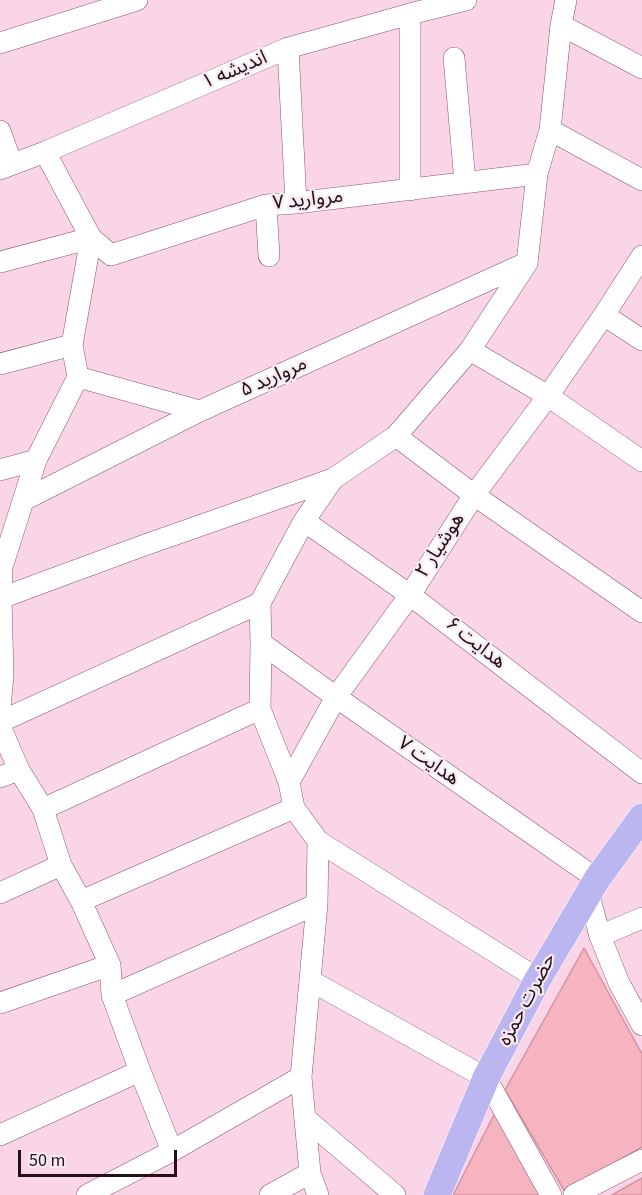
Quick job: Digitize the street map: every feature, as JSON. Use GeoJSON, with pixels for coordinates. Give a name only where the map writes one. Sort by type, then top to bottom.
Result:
{"type":"FeatureCollection","features":[{"type":"Feature","properties":{"kind":"main road","name":"حضرت حمزه"},"geometry":{"type":"LineString","coordinates":[[437,1195],[486,1078],[538,979],[592,886],[642,817]]}},
{"type":"Feature","properties":{"kind":"street"},"geometry":{"type":"LineString","coordinates":[[0,43],[137,0]]}},
{"type":"Feature","properties":{"kind":"street","name":"اندیشه ۱"},"geometry":{"type":"LineString","coordinates":[[6,167],[288,48],[466,0]]}},
{"type":"Feature","properties":{"kind":"street"},"geometry":{"type":"LineString","coordinates":[[1,598],[333,479],[396,436],[470,350],[527,263],[537,174],[550,130],[561,25],[566,0]]}},
{"type":"Feature","properties":{"kind":"street"},"geometry":{"type":"LineString","coordinates":[[410,14],[410,190]]}},
{"type":"Feature","properties":{"kind":"street"},"geometry":{"type":"LineString","coordinates":[[561,25],[642,68]]}},
{"type":"Feature","properties":{"kind":"street"},"geometry":{"type":"LineString","coordinates":[[288,48],[296,203]]}},
{"type":"Feature","properties":{"kind":"street"},"geometry":{"type":"LineString","coordinates":[[454,58],[465,182]]}},
{"type":"Feature","properties":{"kind":"street"},"geometry":{"type":"LineString","coordinates":[[0,130],[6,167]]}},
{"type":"Feature","properties":{"kind":"street"},"geometry":{"type":"LineString","coordinates":[[550,130],[642,180]]}},
{"type":"Feature","properties":{"kind":"street"},"geometry":{"type":"LineString","coordinates":[[0,707],[1,568],[36,460],[78,377],[72,345],[91,238],[45,152]]}},
{"type":"Feature","properties":{"kind":"street","name":"مروارید ۷"},"geometry":{"type":"LineString","coordinates":[[91,238],[111,255],[266,205],[537,174]]}},
{"type":"Feature","properties":{"kind":"street"},"geometry":{"type":"LineString","coordinates":[[266,205],[268,256]]}},
{"type":"Feature","properties":{"kind":"street"},"geometry":{"type":"LineString","coordinates":[[0,262],[91,238]]}},
{"type":"Feature","properties":{"kind":"street","name":"هوشیار ۲"},"geometry":{"type":"LineString","coordinates":[[289,782],[336,697],[410,595],[474,495],[548,396],[642,256]]}},
{"type":"Feature","properties":{"kind":"street","name":"مروارید ۵"},"geometry":{"type":"LineString","coordinates":[[24,500],[200,411],[527,263]]}},
{"type":"Feature","properties":{"kind":"street"},"geometry":{"type":"LineString","coordinates":[[604,315],[642,340]]}},
{"type":"Feature","properties":{"kind":"street"},"geometry":{"type":"LineString","coordinates":[[0,364],[72,345]]}},
{"type":"Feature","properties":{"kind":"street"},"geometry":{"type":"LineString","coordinates":[[470,350],[548,396],[642,461]]}},
{"type":"Feature","properties":{"kind":"street"},"geometry":{"type":"LineString","coordinates":[[78,377],[200,411]]}},
{"type":"Feature","properties":{"kind":"street"},"geometry":{"type":"LineString","coordinates":[[396,436],[474,495],[642,612]]}},
{"type":"Feature","properties":{"kind":"street"},"geometry":{"type":"LineString","coordinates":[[0,470],[36,460]]}},
{"type":"Feature","properties":{"kind":"street"},"geometry":{"type":"LineString","coordinates":[[333,479],[304,521],[260,603],[260,709],[289,782],[294,808],[318,842],[538,979]]}},
{"type":"Feature","properties":{"kind":"street","name":"هدایت ۶"},"geometry":{"type":"LineString","coordinates":[[304,521],[410,595],[642,773]]}},
{"type":"Feature","properties":{"kind":"street"},"geometry":{"type":"LineString","coordinates":[[0,722],[260,603]]}},
{"type":"Feature","properties":{"kind":"street","name":"هدایت ۷"},"geometry":{"type":"LineString","coordinates":[[261,643],[592,886]]}},
{"type":"Feature","properties":{"kind":"street"},"geometry":{"type":"LineString","coordinates":[[43,809],[260,709]]}},
{"type":"Feature","properties":{"kind":"street"},"geometry":{"type":"LineString","coordinates":[[0,726],[10,774],[43,809],[61,865],[81,901],[110,965],[112,995],[172,1151]]}},
{"type":"Feature","properties":{"kind":"street"},"geometry":{"type":"LineString","coordinates":[[81,901],[294,808]]}},
{"type":"Feature","properties":{"kind":"street"},"geometry":{"type":"LineString","coordinates":[[318,842],[317,904],[301,1077],[310,1173],[318,1195]]}},
{"type":"Feature","properties":{"kind":"street"},"geometry":{"type":"LineString","coordinates":[[0,893],[61,865]]}},
{"type":"Feature","properties":{"kind":"street"},"geometry":{"type":"LineString","coordinates":[[592,886],[600,936],[619,983],[642,1025]]}},
{"type":"Feature","properties":{"kind":"street"},"geometry":{"type":"LineString","coordinates":[[112,995],[317,904]]}},
{"type":"Feature","properties":{"kind":"street"},"geometry":{"type":"LineString","coordinates":[[600,936],[642,918]]}},
{"type":"Feature","properties":{"kind":"street"},"geometry":{"type":"LineString","coordinates":[[0,1003],[110,965]]}},
{"type":"Feature","properties":{"kind":"street"},"geometry":{"type":"LineString","coordinates":[[311,981],[486,1078],[551,1195]]}},
{"type":"Feature","properties":{"kind":"street"},"geometry":{"type":"LineString","coordinates":[[0,1135],[140,1071]]}},
{"type":"Feature","properties":{"kind":"street"},"geometry":{"type":"LineString","coordinates":[[87,1195],[172,1151],[301,1077]]}},
{"type":"Feature","properties":{"kind":"street"},"geometry":{"type":"LineString","coordinates":[[305,1118],[394,1195]]}},
{"type":"Feature","properties":{"kind":"street"},"geometry":{"type":"LineString","coordinates":[[574,1195],[642,1160]]}},
{"type":"Feature","properties":{"kind":"street"},"geometry":{"type":"LineString","coordinates":[[270,1195],[310,1173]]}},
{"type":"Feature","properties":{"kind":"building"},"geometry":{"type":"Polygon","coordinates":[[[584,948],[642,1054],[642,1147],[565,1192],[505,1090],[584,948]]]}},
{"type":"Feature","properties":{"kind":"building"},"geometry":{"type":"Polygon","coordinates":[[[495,1113],[540,1195],[453,1195],[495,1113]]]}},
{"type":"Feature","properties":{"kind":"building"},"geometry":{"type":"Polygon","coordinates":[[[642,1178],[642,1195],[612,1195],[642,1178]]]}}]}
